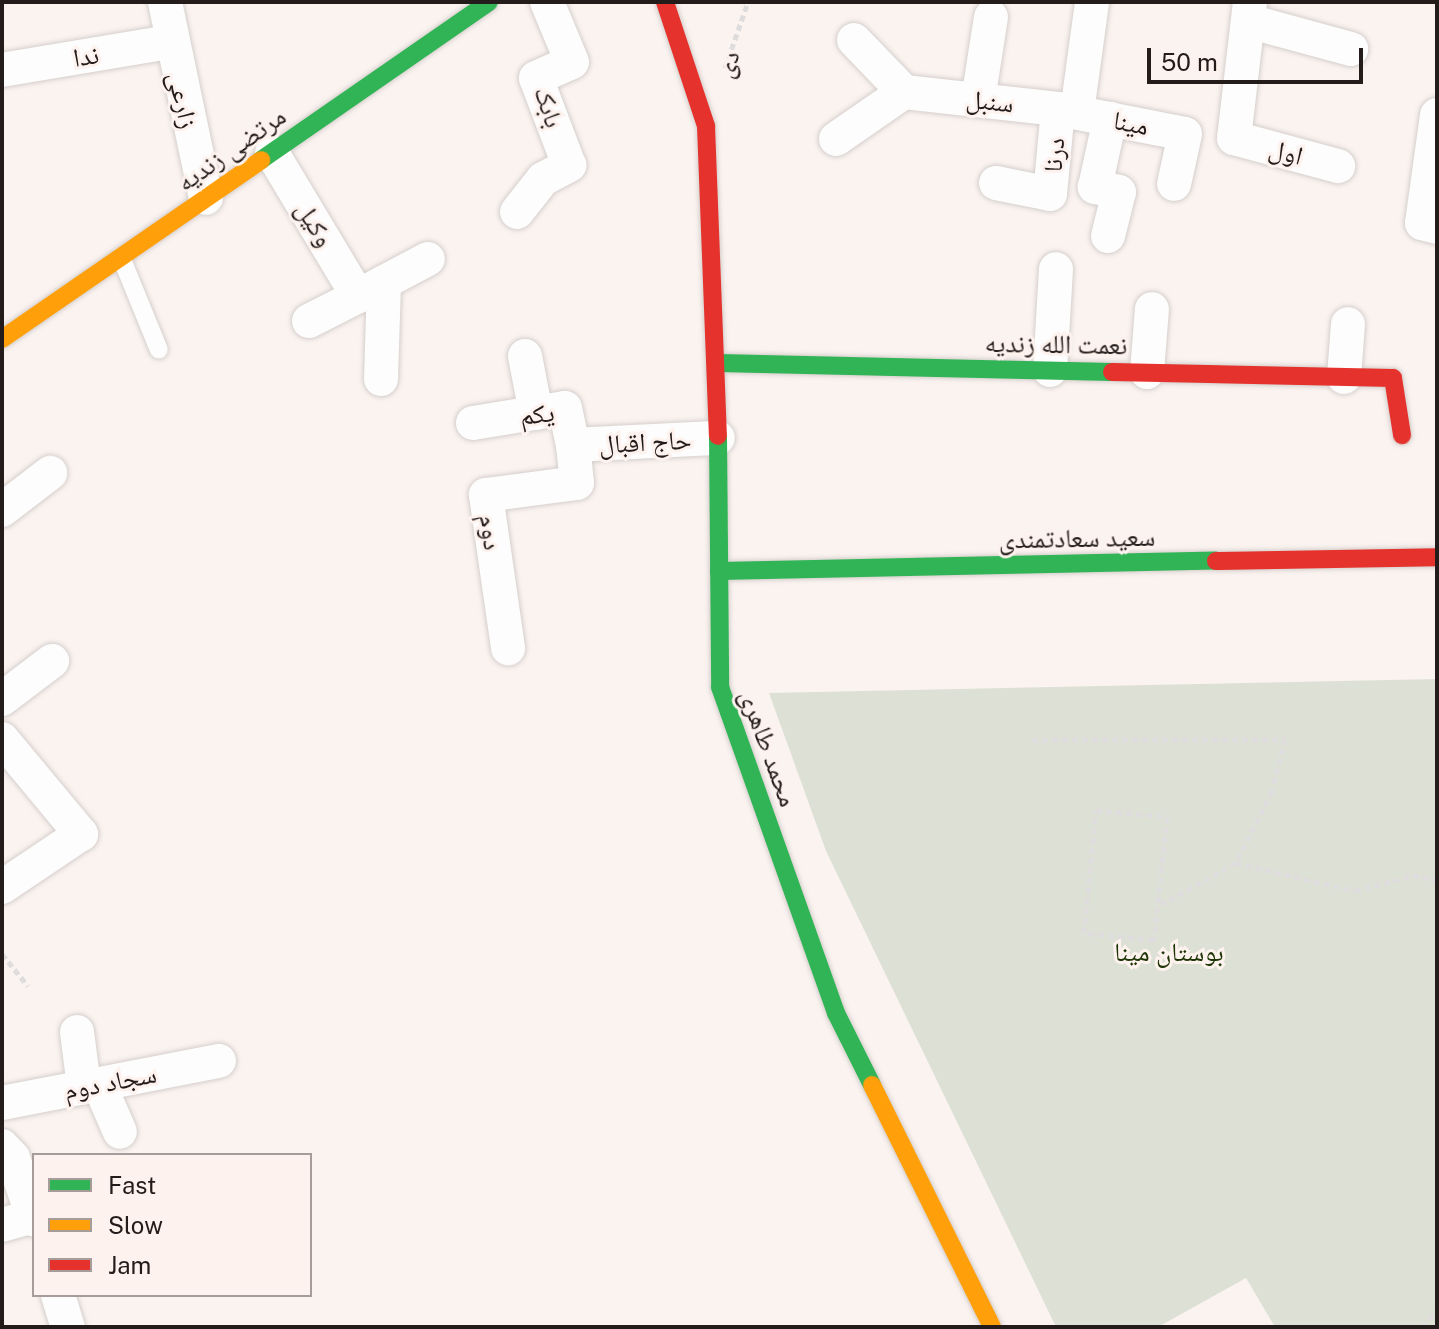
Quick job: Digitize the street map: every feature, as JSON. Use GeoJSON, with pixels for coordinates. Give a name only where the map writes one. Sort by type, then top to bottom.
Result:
{"type":"FeatureCollection","features":[{"type":"Feature","properties":{"kind":"street","name":"زارعی"},"geometry":{"type":"LineString","coordinates":[[165,2],[169,42],[206,198]]}},
{"type":"Feature","properties":{"kind":"street","name":"مرتضی زندیه"},"geometry":{"type":"LineString","coordinates":[[2,339],[489,2]]}},
{"type":"Feature","properties":{"kind":"street","name":"بابک"},"geometry":{"type":"LineString","coordinates":[[517,212],[543,179],[569,165],[536,78],[572,62],[547,2]]}},
{"type":"Feature","properties":{"kind":"street","name":"محمد طاهری"},"geometry":{"type":"LineString","coordinates":[[665,2],[706,126],[718,363],[720,687],[836,1013],[992,1327]]}},
{"type":"Feature","properties":{"kind":"street"},"geometry":{"type":"LineString","coordinates":[[1067,110],[1092,2]]}},
{"type":"Feature","properties":{"kind":"street"},"geometry":{"type":"LineString","coordinates":[[1249,12],[1351,49]]}},
{"type":"Feature","properties":{"kind":"street","name":"اول"},"geometry":{"type":"LineString","coordinates":[[1249,12],[1234,138],[1338,166]]}},
{"type":"Feature","properties":{"kind":"street"},"geometry":{"type":"LineString","coordinates":[[978,100],[991,17]]}},
{"type":"Feature","properties":{"kind":"street"},"geometry":{"type":"LineString","coordinates":[[836,139],[904,92],[854,40]]}},
{"type":"Feature","properties":{"kind":"street","name":"ندا"},"geometry":{"type":"LineString","coordinates":[[2,70],[169,42]]}},
{"type":"Feature","properties":{"kind":"street","name":"سنبل"},"geometry":{"type":"LineString","coordinates":[[904,92],[1067,110]]}},
{"type":"Feature","properties":{"kind":"street","name":"مینا"},"geometry":{"type":"LineString","coordinates":[[1067,110],[1185,134],[1174,184]]}},
{"type":"Feature","properties":{"kind":"street","name":"درنا"},"geometry":{"type":"LineString","coordinates":[[996,183],[1050,194],[1067,110]]}},
{"type":"Feature","properties":{"kind":"street"},"geometry":{"type":"LineString","coordinates":[[1430,225],[1437,115]]}},
{"type":"Feature","properties":{"kind":"street"},"geometry":{"type":"LineString","coordinates":[[1108,236],[1119,192],[1095,187],[1110,119]]}},
{"type":"Feature","properties":{"kind":"street","name":"وکیل"},"geometry":{"type":"LineString","coordinates":[[272,153],[371,289]]}},
{"type":"Feature","properties":{"kind":"street"},"geometry":{"type":"LineString","coordinates":[[309,321],[428,259]]}},
{"type":"Feature","properties":{"kind":"street"},"geometry":{"type":"LineString","coordinates":[[1050,370],[1056,269]]}},
{"type":"Feature","properties":{"kind":"street"},"geometry":{"type":"LineString","coordinates":[[371,289],[381,379]]}},
{"type":"Feature","properties":{"kind":"street"},"geometry":{"type":"LineString","coordinates":[[1147,372],[1152,309]]}},
{"type":"Feature","properties":{"kind":"street"},"geometry":{"type":"LineString","coordinates":[[1344,377],[1348,324]]}},
{"type":"Feature","properties":{"kind":"street"},"geometry":{"type":"LineString","coordinates":[[525,356],[536,413]]}},
{"type":"Feature","properties":{"kind":"street","name":"نعمت الله زندیه"},"geometry":{"type":"LineString","coordinates":[[718,363],[1393,378],[1402,435]]}},
{"type":"Feature","properties":{"kind":"street","name":"یکم"},"geometry":{"type":"LineString","coordinates":[[473,423],[565,408],[573,445]]}},
{"type":"Feature","properties":{"kind":"street","name":"حاج اقبال"},"geometry":{"type":"LineString","coordinates":[[573,445],[718,438]]}},
{"type":"Feature","properties":{"kind":"street","name":"دوم"},"geometry":{"type":"LineString","coordinates":[[508,648],[486,495],[577,483],[573,445]]}},
{"type":"Feature","properties":{"kind":"street"},"geometry":{"type":"LineString","coordinates":[[2,510],[50,473]]}},
{"type":"Feature","properties":{"kind":"street","name":"سعید سعادتمندی"},"geometry":{"type":"LineString","coordinates":[[719,571],[1437,557]]}},
{"type":"Feature","properties":{"kind":"street"},"geometry":{"type":"LineString","coordinates":[[2,699],[52,661]]}},
{"type":"Feature","properties":{"kind":"street"},"geometry":{"type":"LineString","coordinates":[[2,739],[81,834],[2,887]]}},
{"type":"Feature","properties":{"kind":"street"},"geometry":{"type":"LineString","coordinates":[[77,1032],[92,1085],[120,1132]]}},
{"type":"Feature","properties":{"kind":"street","name":"سجاد دوم"},"geometry":{"type":"LineString","coordinates":[[2,1103],[219,1061]]}},
{"type":"Feature","properties":{"kind":"street"},"geometry":{"type":"LineString","coordinates":[[2,1146],[13,1158],[23,1220]]}},
{"type":"Feature","properties":{"kind":"street"},"geometry":{"type":"LineString","coordinates":[[59,1297],[68,1327]]}},
{"type":"Feature","properties":{"kind":"lane"},"geometry":{"type":"LineString","coordinates":[[121,257],[159,350]]}},
{"type":"Feature","properties":{"kind":"path","name":"دی"},"geometry":{"type":"LineString","coordinates":[[706,126],[748,2]]}},
{"type":"Feature","properties":{"kind":"path"},"geometry":{"type":"LineString","coordinates":[[1032,740],[1285,739],[1272,791],[1236,863],[1158,906]]}},
{"type":"Feature","properties":{"kind":"path"},"geometry":{"type":"LineString","coordinates":[[1096,810],[1167,817],[1158,906],[1154,940],[1084,933],[1096,810]]}},
{"type":"Feature","properties":{"kind":"path"},"geometry":{"type":"LineString","coordinates":[[1236,863],[1355,891],[1413,875],[1437,880]]}},
{"type":"Feature","properties":{"kind":"path"},"geometry":{"type":"LineString","coordinates":[[2,954],[28,986]]}},
{"type":"Feature","properties":{"kind":"path"},"geometry":{"type":"LineString","coordinates":[[1422,1327],[1437,1309]]}},
{"type":"Feature","properties":{"kind":"green space","name":"بوستان مینا"},"geometry":{"type":"Polygon","coordinates":[[[1437,679],[1437,1327],[1275,1327],[1246,1278],[1158,1327],[1056,1327],[826,851],[769,693],[1437,679]]]}},
{"type":"Feature","properties":{"kind":"traffic: fast"},"geometry":{"type":"LineString","coordinates":[[261,160],[489,2]]}},
{"type":"Feature","properties":{"kind":"traffic: fast"},"geometry":{"type":"LineString","coordinates":[[718,363],[1112,372]]}},
{"type":"Feature","properties":{"kind":"traffic: fast"},"geometry":{"type":"LineString","coordinates":[[718,436],[720,687],[836,1013],[872,1085]]}},
{"type":"Feature","properties":{"kind":"traffic: fast"},"geometry":{"type":"LineString","coordinates":[[719,571],[1216,561]]}},
{"type":"Feature","properties":{"kind":"traffic: slow"},"geometry":{"type":"LineString","coordinates":[[2,339],[261,160]]}},
{"type":"Feature","properties":{"kind":"traffic: slow"},"geometry":{"type":"LineString","coordinates":[[872,1085],[992,1327]]}},
{"type":"Feature","properties":{"kind":"traffic: jam"},"geometry":{"type":"LineString","coordinates":[[665,2],[706,126],[718,436]]}},
{"type":"Feature","properties":{"kind":"traffic: jam"},"geometry":{"type":"LineString","coordinates":[[1112,372],[1393,378],[1402,435]]}},
{"type":"Feature","properties":{"kind":"traffic: jam"},"geometry":{"type":"LineString","coordinates":[[1216,561],[1437,557]]}}]}
